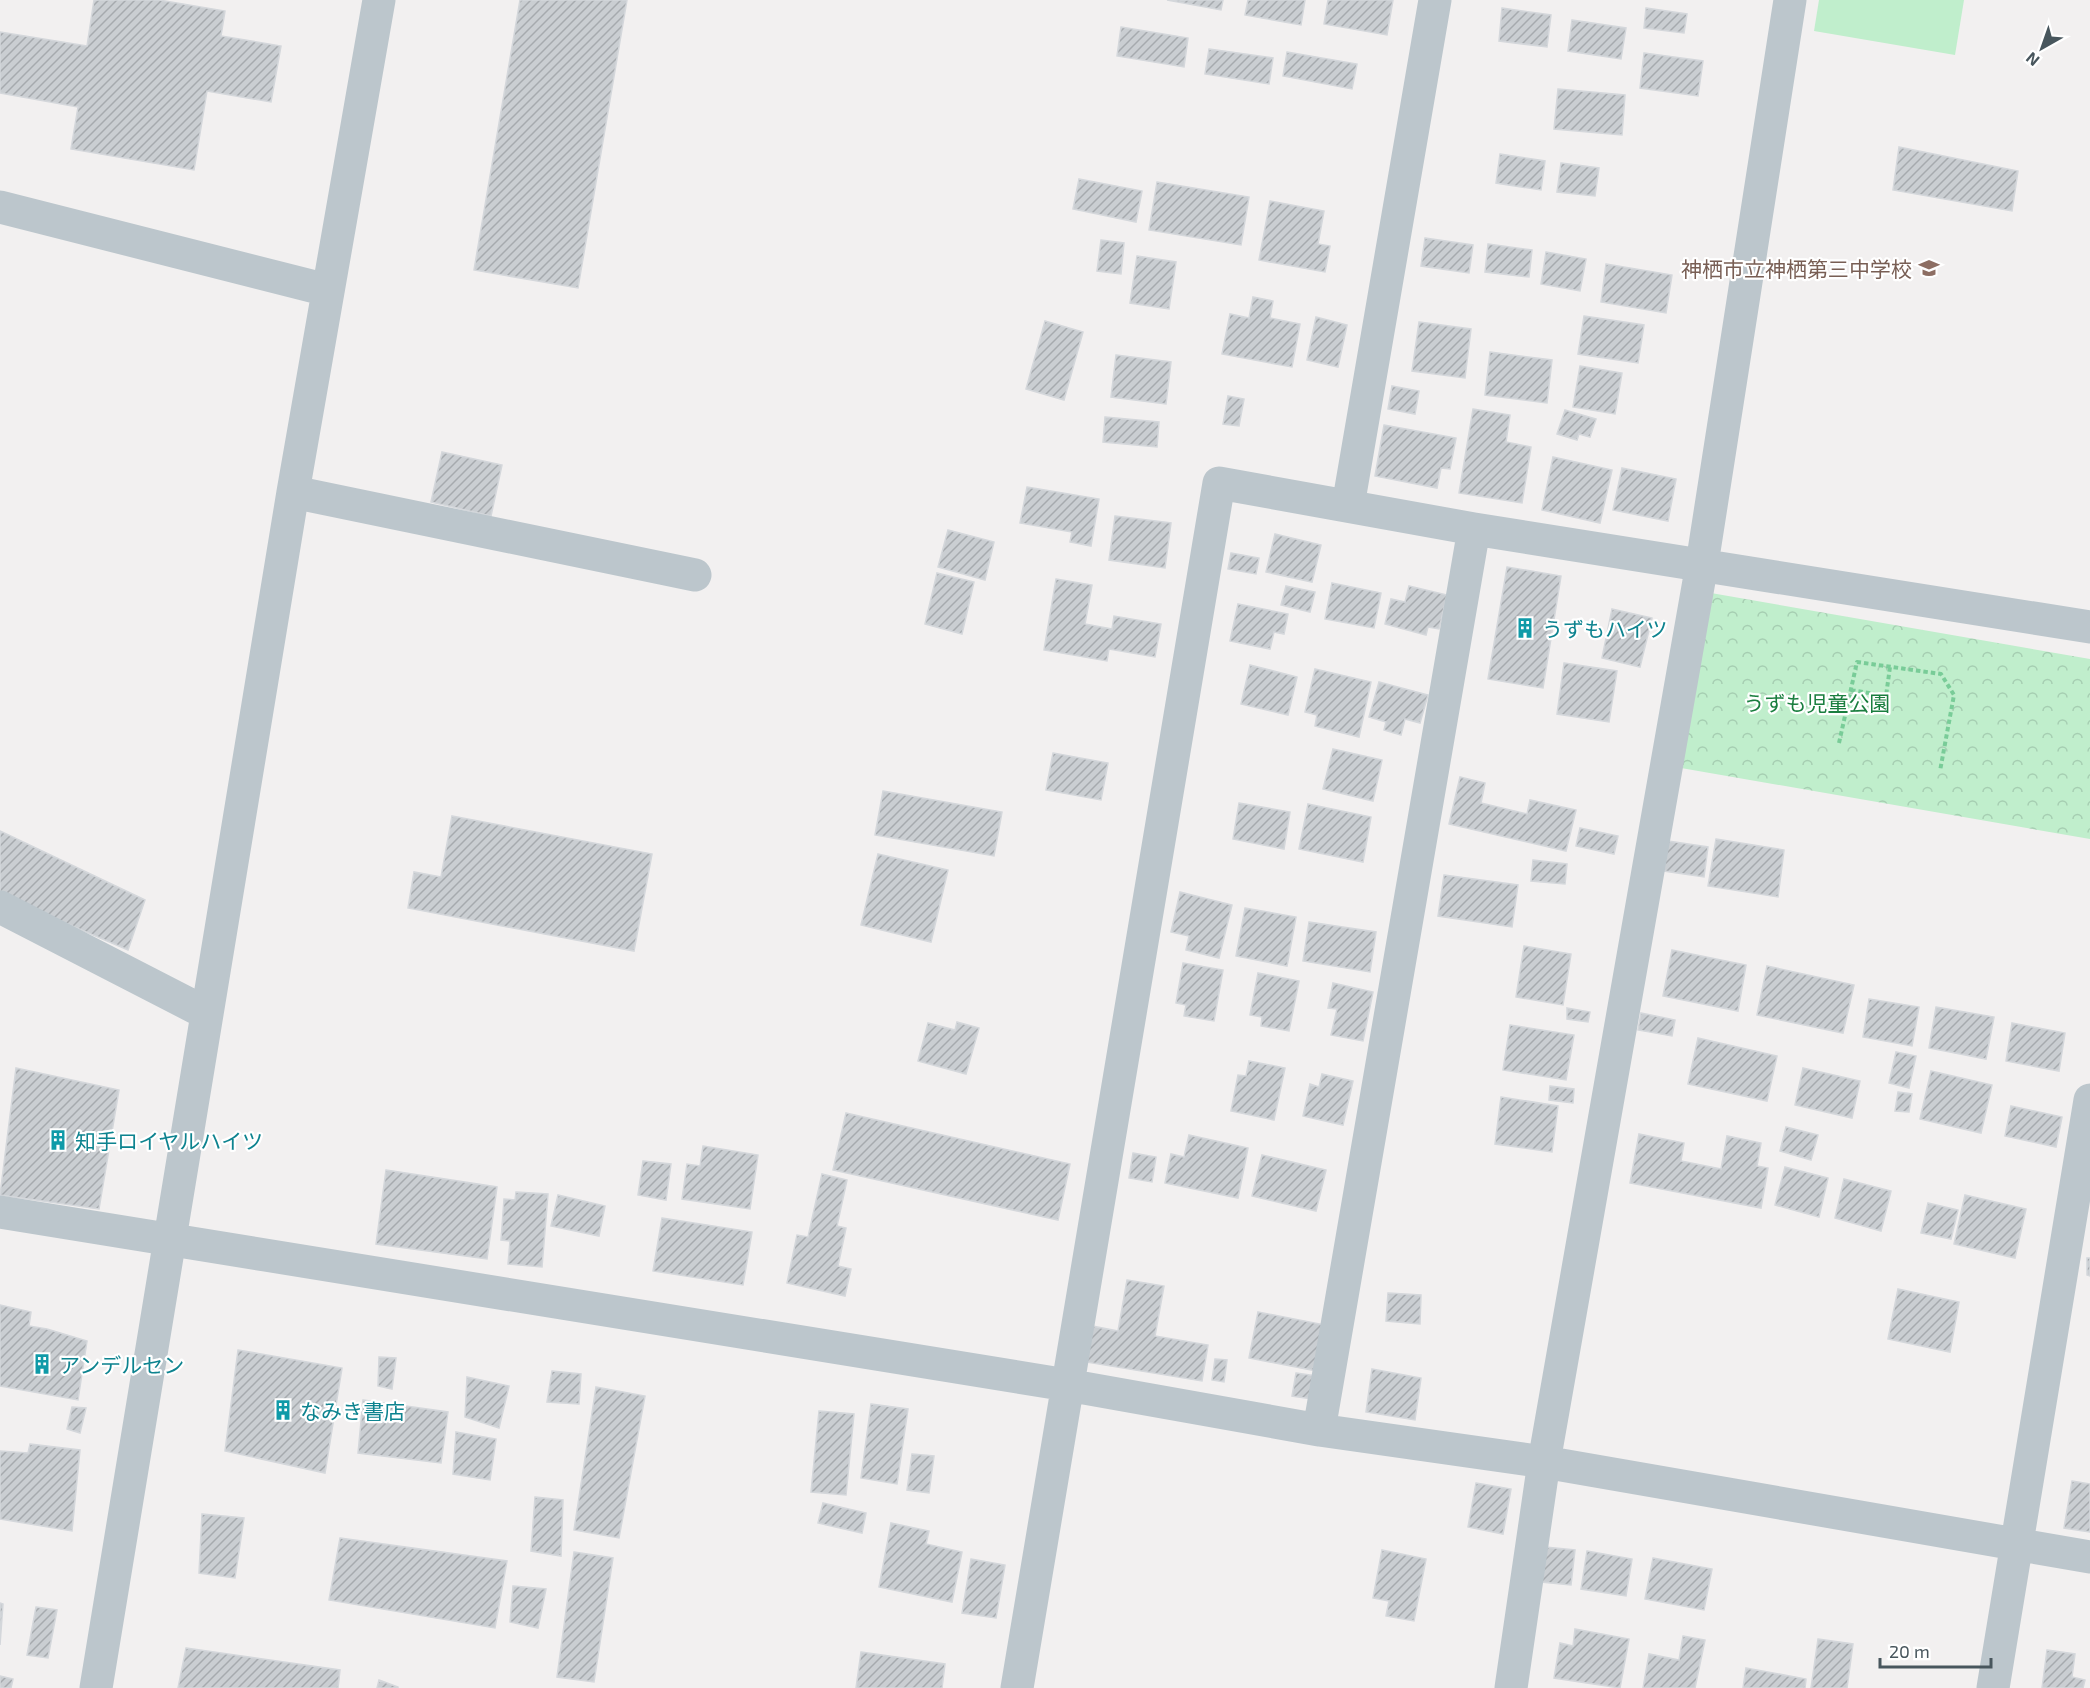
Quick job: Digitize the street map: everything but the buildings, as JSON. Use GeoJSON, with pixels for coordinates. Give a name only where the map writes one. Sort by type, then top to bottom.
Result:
{"type":"FeatureCollection","features":[{"type":"Feature","properties":{"kind":"street"},"geometry":{"type":"LineString","coordinates":[[96,1688],[293,492],[379,0]]}},
{"type":"Feature","properties":{"kind":"street"},"geometry":{"type":"LineString","coordinates":[[1348,506],[1435,0]]}},
{"type":"Feature","properties":{"kind":"street"},"geometry":{"type":"LineString","coordinates":[[1511,1688],[1544,1462],[1702,564],[1790,0]]}},
{"type":"Feature","properties":{"kind":"street"},"geometry":{"type":"LineString","coordinates":[[0,207],[327,290]]}},
{"type":"Feature","properties":{"kind":"street"},"geometry":{"type":"LineString","coordinates":[[1017,1688],[1219,483],[1474,529],[2090,627]]}},
{"type":"Feature","properties":{"kind":"street"},"geometry":{"type":"LineString","coordinates":[[293,492],[695,575]]}},
{"type":"Feature","properties":{"kind":"street"},"geometry":{"type":"LineString","coordinates":[[1319,1430],[1474,529]]}},
{"type":"Feature","properties":{"kind":"street"},"geometry":{"type":"LineString","coordinates":[[0,908],[206,1013]]}},
{"type":"Feature","properties":{"kind":"street"},"geometry":{"type":"LineString","coordinates":[[1992,1688],[2090,1100]]}},
{"type":"Feature","properties":{"kind":"street"},"geometry":{"type":"LineString","coordinates":[[0,1212],[1067,1385],[1319,1430],[1544,1462],[2090,1557]]}},
{"type":"Feature","properties":{"kind":"path"},"geometry":{"type":"LineString","coordinates":[[1839,743],[1857,662],[1941,674],[1954,695],[1940,771]]}},
{"type":"Feature","properties":{"kind":"path"},"geometry":{"type":"LineString","coordinates":[[1851,690],[1886,696],[1890,667]]}},
{"type":"Feature","properties":{"kind":"green space"},"geometry":{"type":"Polygon","coordinates":[[[1819,0],[1964,0],[1955,55],[1814,31],[1819,0]]]}},
{"type":"Feature","properties":{"kind":"green space","name":"うずも児童公園"},"geometry":{"type":"Polygon","coordinates":[[[1711,593],[2090,659],[2090,839],[1681,768],[1711,593]]]}},
{"type":"Feature","properties":{"kind":"place","name":"神栖市立神栖第三中学校"},"geometry":{"type":"Point","coordinates":[1929,268]}},
{"type":"Feature","properties":{"kind":"place","name":"うずもハイツ"},"geometry":{"type":"Point","coordinates":[1525,628]}},
{"type":"Feature","properties":{"kind":"place","name":"知手ロイヤルハイツ"},"geometry":{"type":"Point","coordinates":[58,1140]}},
{"type":"Feature","properties":{"kind":"place","name":"アンデルセン"},"geometry":{"type":"Point","coordinates":[42,1364]}},
{"type":"Feature","properties":{"kind":"place","name":"なみき書店"},"geometry":{"type":"Point","coordinates":[283,1410]}}]}
